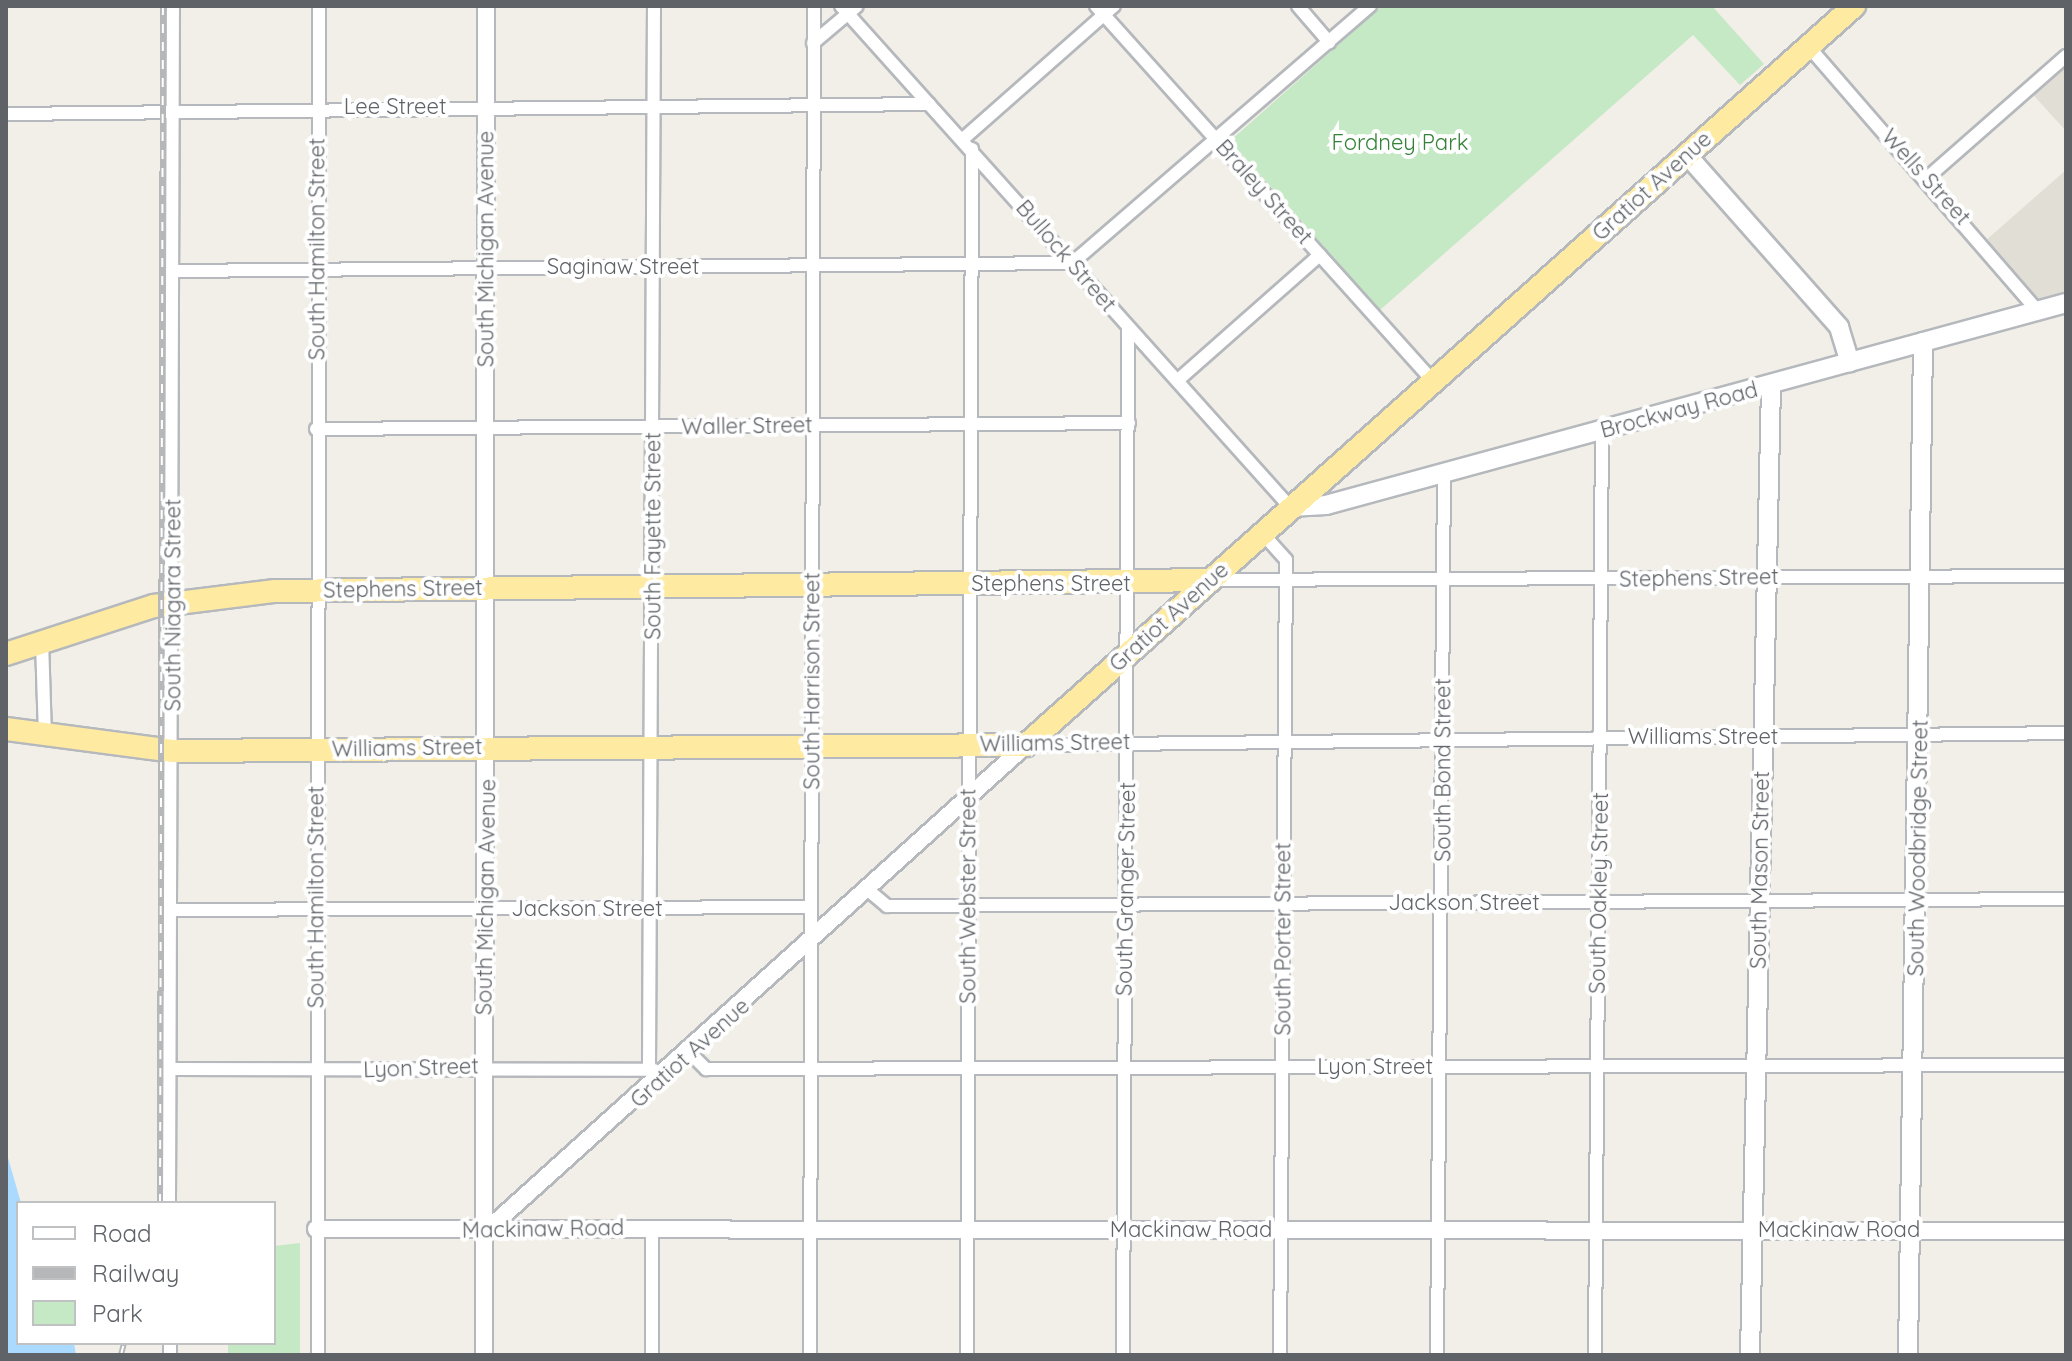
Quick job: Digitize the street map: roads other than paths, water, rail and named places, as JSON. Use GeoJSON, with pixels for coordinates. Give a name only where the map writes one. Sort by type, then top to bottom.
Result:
{"type":"FeatureCollection","features":[{"type":"Feature","properties":{"kind":"highway","name":"Gratiot Avenue"},"geometry":{"type":"LineString","coordinates":[[1026,745],[1854,6]]}},
{"type":"Feature","properties":{"kind":"highway","name":"Stephens Street"},"geometry":{"type":"LineString","coordinates":[[6,654],[173,603],[317,590],[1126,584],[1211,580]]}},
{"type":"Feature","properties":{"kind":"highway","name":"Williams Street"},"geometry":{"type":"LineString","coordinates":[[6,729],[173,751],[1026,745]]}},
{"type":"Feature","properties":{"kind":"main road"},"geometry":{"type":"LineString","coordinates":[[1687,155],[1839,327],[1850,362]]}},
{"type":"Feature","properties":{"kind":"main road","name":"Brockway Road"},"geometry":{"type":"LineString","coordinates":[[1290,507],[1444,473],[2066,303]]}},
{"type":"Feature","properties":{"kind":"main road","name":"South Woodbridge Street"},"geometry":{"type":"LineString","coordinates":[[1908,1355],[1921,735],[1923,342]]}},
{"type":"Feature","properties":{"kind":"main road","name":"South Mason Street"},"geometry":{"type":"LineString","coordinates":[[1750,1355],[1771,385]]}},
{"type":"Feature","properties":{"kind":"street","name":"South Niagara Street"},"geometry":{"type":"LineString","coordinates":[[169,1201],[173,1069],[173,6]]}},
{"type":"Feature","properties":{"kind":"street","name":"South Hamilton Street"},"geometry":{"type":"LineString","coordinates":[[318,1355],[315,908],[319,6]]}},
{"type":"Feature","properties":{"kind":"street","name":"South Michigan Avenue"},"geometry":{"type":"LineString","coordinates":[[484,1355],[486,6]]}},
{"type":"Feature","properties":{"kind":"street","name":"South Fayette Street"},"geometry":{"type":"LineString","coordinates":[[649,1065],[654,6]]}},
{"type":"Feature","properties":{"kind":"street","name":"South Harrison Street"},"geometry":{"type":"LineString","coordinates":[[810,1355],[814,6]]}},
{"type":"Feature","properties":{"kind":"street"},"geometry":{"type":"LineString","coordinates":[[1298,6],[1329,42]]}},
{"type":"Feature","properties":{"kind":"street"},"geometry":{"type":"LineString","coordinates":[[1072,263],[1370,6]]}},
{"type":"Feature","properties":{"kind":"street"},"geometry":{"type":"LineString","coordinates":[[813,43],[848,8]]}},
{"type":"Feature","properties":{"kind":"street","name":"Bullock Street"},"geometry":{"type":"LineString","coordinates":[[848,8],[929,104],[1290,507]]}},
{"type":"Feature","properties":{"kind":"street"},"geometry":{"type":"LineString","coordinates":[[963,139],[1105,9]]}},
{"type":"Feature","properties":{"kind":"street","name":"Braley Street"},"geometry":{"type":"LineString","coordinates":[[1105,9],[1432,380]]}},
{"type":"Feature","properties":{"kind":"street","name":"Wells Street"},"geometry":{"type":"LineString","coordinates":[[1809,47],[1927,178],[2037,310]]}},
{"type":"Feature","properties":{"kind":"street"},"geometry":{"type":"LineString","coordinates":[[1927,178],[2066,56]]}},
{"type":"Feature","properties":{"kind":"street","name":"Lee Street"},"geometry":{"type":"LineString","coordinates":[[6,114],[319,107],[929,104]]}},
{"type":"Feature","properties":{"kind":"street","name":"South Webster Street"},"geometry":{"type":"LineString","coordinates":[[967,1355],[972,149]]}},
{"type":"Feature","properties":{"kind":"street"},"geometry":{"type":"LineString","coordinates":[[1178,380],[1320,255]]}},
{"type":"Feature","properties":{"kind":"street","name":"Saginaw Street"},"geometry":{"type":"LineString","coordinates":[[173,271],[1072,263]]}},
{"type":"Feature","properties":{"kind":"street","name":"South Granger Street"},"geometry":{"type":"LineString","coordinates":[[1123,1355],[1128,328]]}},
{"type":"Feature","properties":{"kind":"street","name":"Waller Street"},"geometry":{"type":"LineString","coordinates":[[316,429],[1129,423]]}},
{"type":"Feature","properties":{"kind":"street","name":"South Oakley Street"},"geometry":{"type":"LineString","coordinates":[[1595,1355],[1602,430]]}},
{"type":"Feature","properties":{"kind":"street","name":"South Bond Street"},"geometry":{"type":"LineString","coordinates":[[1437,1355],[1444,473]]}},
{"type":"Feature","properties":{"kind":"street","name":"South Porter Street"},"geometry":{"type":"LineString","coordinates":[[1262,533],[1286,560],[1280,1355]]}},
{"type":"Feature","properties":{"kind":"street","name":"Stephens Street"},"geometry":{"type":"LineString","coordinates":[[1211,580],[1284,583],[2066,576]]}},
{"type":"Feature","properties":{"kind":"street"},"geometry":{"type":"LineString","coordinates":[[42,641],[45,736]]}},
{"type":"Feature","properties":{"kind":"street","name":"Williams Street"},"geometry":{"type":"LineString","coordinates":[[1026,745],[2066,733]]}},
{"type":"Feature","properties":{"kind":"street","name":"Gratiot Avenue"},"geometry":{"type":"LineString","coordinates":[[486,1231],[690,1053],[1026,745]]}},
{"type":"Feature","properties":{"kind":"street","name":"Jackson Street"},"geometry":{"type":"LineString","coordinates":[[868,890],[887,906],[2066,899]]}},
{"type":"Feature","properties":{"kind":"street","name":"Jackson Street"},"geometry":{"type":"LineString","coordinates":[[173,910],[810,907]]}},
{"type":"Feature","properties":{"kind":"street","name":"Lyon Street"},"geometry":{"type":"LineString","coordinates":[[690,1053],[706,1069],[2066,1065]]}},
{"type":"Feature","properties":{"kind":"street"},"geometry":{"type":"LineString","coordinates":[[649,1065],[662,1078]]}},
{"type":"Feature","properties":{"kind":"street","name":"Lyon Street"},"geometry":{"type":"LineString","coordinates":[[173,1069],[649,1065]]}},
{"type":"Feature","properties":{"kind":"street"},"geometry":{"type":"LineString","coordinates":[[652,1228],[652,1355]]}},
{"type":"Feature","properties":{"kind":"street","name":"Mackinaw Road"},"geometry":{"type":"LineString","coordinates":[[316,1229],[2066,1231]]}},
{"type":"Feature","properties":{"kind":"water"},"geometry":{"type":"Polygon","coordinates":[[[6,1151],[20,1201],[16,1201],[16,1345],[74,1345],[76,1355],[6,1355],[6,1151]]]}},
{"type":"Feature","properties":{"kind":"railway"},"geometry":{"type":"LineString","coordinates":[[160,1201],[163,6]]}},
{"type":"Feature","properties":{"kind":"railway"},"geometry":{"type":"LineString","coordinates":[[121,1355],[124,1345]]}},
{"type":"Feature","properties":{"kind":"park label","name":"Fordney Park"},"geometry":{"type":"Point","coordinates":[1400,143]}}]}
